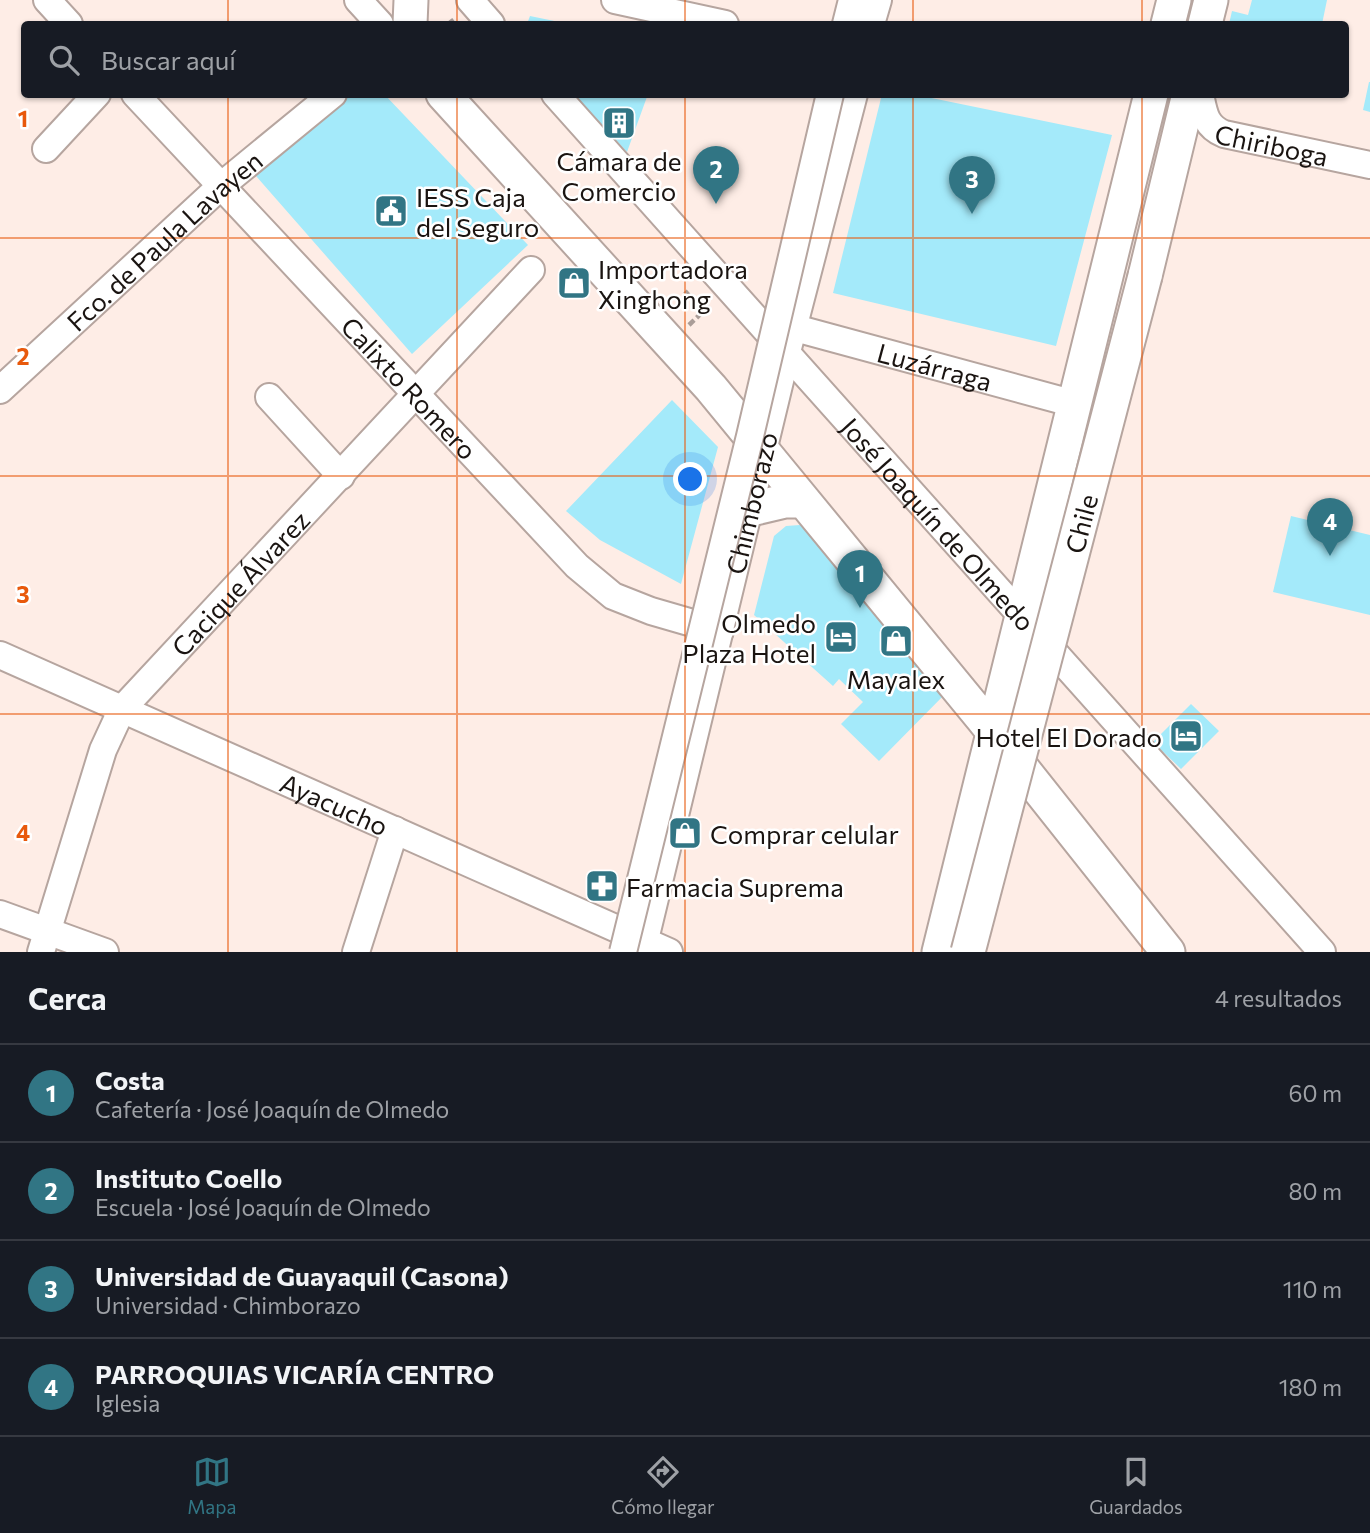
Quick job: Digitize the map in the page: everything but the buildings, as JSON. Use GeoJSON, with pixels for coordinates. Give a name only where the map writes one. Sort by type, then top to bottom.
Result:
{"type":"FeatureCollection","features":[{"type":"Feature","properties":{"kind":"main road"},"geometry":{"type":"LineString","coordinates":[[410,21],[411,0]]}},
{"type":"Feature","properties":{"kind":"main road"},"geometry":{"type":"LineString","coordinates":[[1169,21],[1174,0]]}},
{"type":"Feature","properties":{"kind":"main road"},"geometry":{"type":"LineString","coordinates":[[1206,21],[1211,0]]}},
{"type":"Feature","properties":{"kind":"main road"},"geometry":{"type":"LineString","coordinates":[[447,98],[765,454],[993,732],[1168,952]]}},
{"type":"Feature","properties":{"kind":"main road","name":"Chile"},"geometry":{"type":"LineString","coordinates":[[939,952],[1150,98]]}},
{"type":"Feature","properties":{"kind":"main road","name":"Chile"},"geometry":{"type":"LineString","coordinates":[[968,952],[1145,276],[1188,98]]}},
{"type":"Feature","properties":{"kind":"main road"},"geometry":{"type":"LineString","coordinates":[[751,509],[785,501],[803,501]]}},
{"type":"Feature","properties":{"kind":"street"},"geometry":{"type":"LineString","coordinates":[[47,0],[66,21]]}},
{"type":"Feature","properties":{"kind":"street"},"geometry":{"type":"LineString","coordinates":[[358,0],[377,21]]}},
{"type":"Feature","properties":{"kind":"street"},"geometry":{"type":"LineString","coordinates":[[470,0],[488,21]]}},
{"type":"Feature","properties":{"kind":"street"},"geometry":{"type":"LineString","coordinates":[[615,0],[711,21]]}},
{"type":"Feature","properties":{"kind":"street"},"geometry":{"type":"LineString","coordinates":[[847,21],[852,0]]}},
{"type":"Feature","properties":{"kind":"street"},"geometry":{"type":"LineString","coordinates":[[872,21],[878,0]]}},
{"type":"Feature","properties":{"kind":"street"},"geometry":{"type":"LineString","coordinates":[[46,149],[93,98]]}},
{"type":"Feature","properties":{"kind":"street","name":"Calixto Romero"},"geometry":{"type":"LineString","coordinates":[[139,98],[577,566],[613,596],[651,611],[720,631]]}},
{"type":"Feature","properties":{"kind":"street","name":"Fco. de Paula Lavayen"},"geometry":{"type":"LineString","coordinates":[[0,390],[222,185],[328,98]]}},
{"type":"Feature","properties":{"kind":"street","name":"José Joaquín de Olmedo"},"geometry":{"type":"LineString","coordinates":[[559,98],[729,287],[791,340],[1022,618],[1322,952]]}},
{"type":"Feature","properties":{"kind":"street","name":"Chimborazo"},"geometry":{"type":"LineString","coordinates":[[637,948],[750,436],[829,98]]}},
{"type":"Feature","properties":{"kind":"street","name":"Chimborazo"},"geometry":{"type":"LineString","coordinates":[[637,948],[765,454],[791,340],[853,98]]}},
{"type":"Feature","properties":{"kind":"street","name":"Chiriboga"},"geometry":{"type":"LineString","coordinates":[[1201,98],[1206,121],[1213,130],[1370,165]]}},
{"type":"Feature","properties":{"kind":"street","name":"Cacique Álvarez"},"geometry":{"type":"LineString","coordinates":[[44,941],[103,750],[121,709],[531,270]]}},
{"type":"Feature","properties":{"kind":"street","name":"Luzárraga"},"geometry":{"type":"LineString","coordinates":[[791,340],[1075,404]]}},
{"type":"Feature","properties":{"kind":"street"},"geometry":{"type":"LineString","coordinates":[[269,397],[341,476]]}},
{"type":"Feature","properties":{"kind":"street","name":"Ayacucho"},"geometry":{"type":"LineString","coordinates":[[0,655],[395,830],[637,948],[669,952]]}},
{"type":"Feature","properties":{"kind":"street","name":"Chile"},"geometry":{"type":"LineString","coordinates":[[953,952],[997,774],[993,732]]}},
{"type":"Feature","properties":{"kind":"street"},"geometry":{"type":"LineString","coordinates":[[356,952],[395,830]]}},
{"type":"Feature","properties":{"kind":"street"},"geometry":{"type":"LineString","coordinates":[[0,914],[44,941],[105,952]]}},
{"type":"Feature","properties":{"kind":"path"},"geometry":{"type":"LineString","coordinates":[[669,344],[729,287]]}},
{"type":"Feature","properties":{"kind":"path"},"geometry":{"type":"LineString","coordinates":[[685,291],[703,311]]}},
{"type":"Feature","properties":{"kind":"place","name":"Cámara de Comercio"},"geometry":{"type":"Point","coordinates":[619,123]}},
{"type":"Feature","properties":{"kind":"place","name":"Instituto Coello"},"geometry":{"type":"Point","coordinates":[716,204]}},
{"type":"Feature","properties":{"kind":"place","name":"IESS Caja del Seguro"},"geometry":{"type":"Point","coordinates":[391,211]}},
{"type":"Feature","properties":{"kind":"place","name":"Universidad de Guayaquil (Casona)"},"geometry":{"type":"Point","coordinates":[972,214]}},
{"type":"Feature","properties":{"kind":"place","name":"Importadora Xinghong"},"geometry":{"type":"Point","coordinates":[574,283]}},
{"type":"Feature","properties":{"kind":"place","name":"PARROQUIAS VICARÍA CENTRO"},"geometry":{"type":"Point","coordinates":[1330,556]}},
{"type":"Feature","properties":{"kind":"place","name":"Costa"},"geometry":{"type":"Point","coordinates":[860,608]}},
{"type":"Feature","properties":{"kind":"place","name":"Olmedo Plaza Hotel"},"geometry":{"type":"Point","coordinates":[841,637]}},
{"type":"Feature","properties":{"kind":"place","name":"Mayalex"},"geometry":{"type":"Point","coordinates":[896,641]}},
{"type":"Feature","properties":{"kind":"place","name":"Hotel El Dorado"},"geometry":{"type":"Point","coordinates":[1186,736]}},
{"type":"Feature","properties":{"kind":"place","name":"Comprar celular"},"geometry":{"type":"Point","coordinates":[685,833]}},
{"type":"Feature","properties":{"kind":"place","name":"Farmacia Suprema"},"geometry":{"type":"Point","coordinates":[602,886]}}]}
